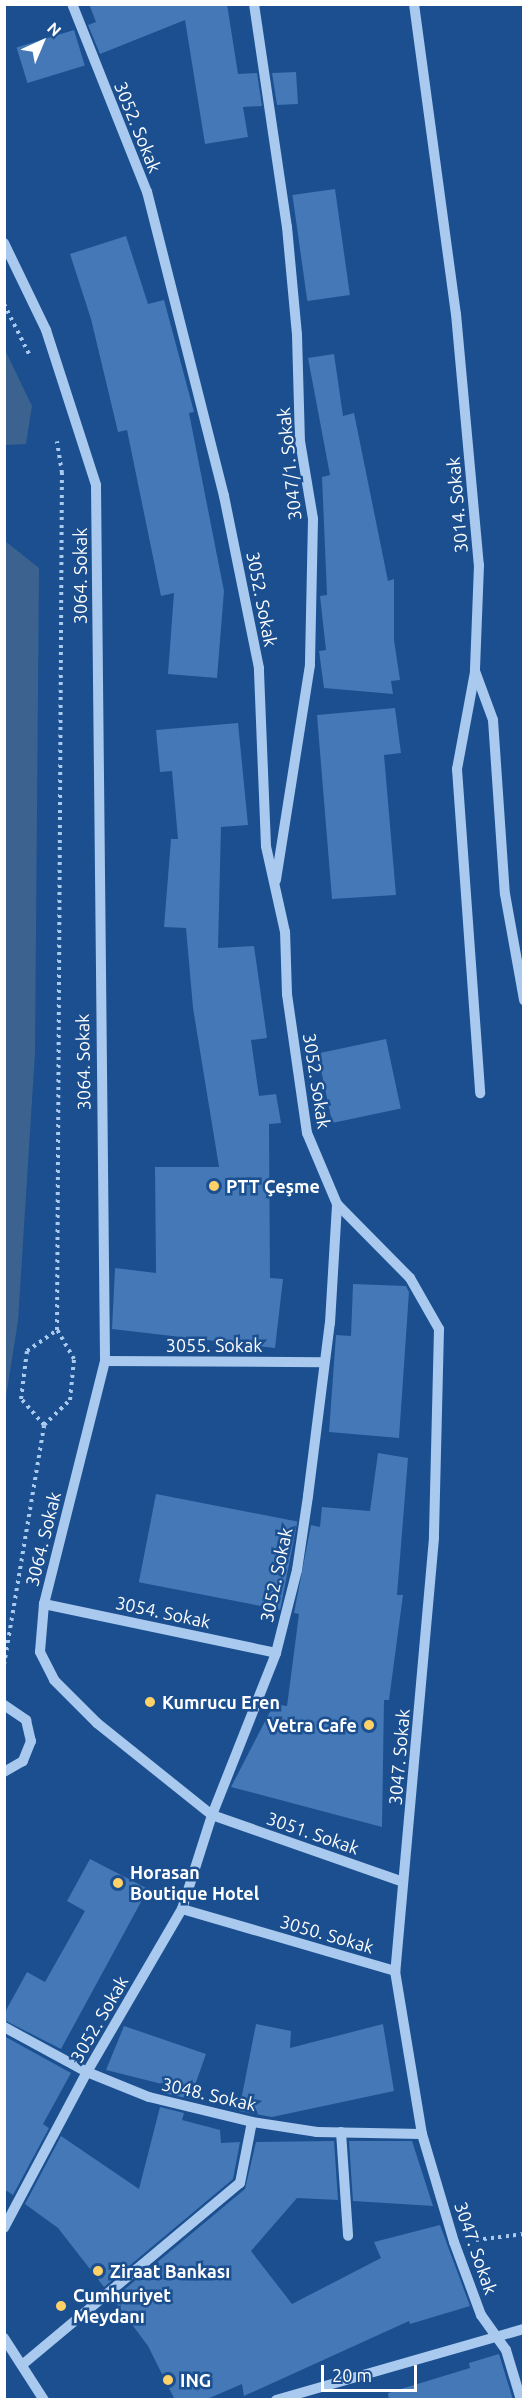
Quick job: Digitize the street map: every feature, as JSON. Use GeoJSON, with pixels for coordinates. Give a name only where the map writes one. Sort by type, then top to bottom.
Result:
{"type":"FeatureCollection","features":[{"type":"Feature","properties":{"kind":"street","name":"3052. Sokak"},"geometry":{"type":"LineString","coordinates":[[4,2228],[87,2072],[182,1909],[212,1815],[276,1653],[297,1570],[330,1323],[337,1203],[308,1133],[287,994],[285,932],[266,846],[259,668],[224,496],[147,192],[72,4]]}},
{"type":"Feature","properties":{"kind":"street","name":"3047/1. Sokak"},"geometry":{"type":"LineString","coordinates":[[254,4],[287,227],[297,335],[300,441],[313,519],[310,665],[276,884]]}},
{"type":"Feature","properties":{"kind":"street","name":"3014. Sokak"},"geometry":{"type":"LineString","coordinates":[[414,4],[456,314],[479,565],[475,671],[493,720],[505,894],[524,1000]]}},
{"type":"Feature","properties":{"kind":"street","name":"3064. Sokak"},"geometry":{"type":"LineString","coordinates":[[4,243],[46,330],[96,485],[105,1360],[44,1604],[40,1652],[54,1680],[97,1723],[212,1815]]}},
{"type":"Feature","properties":{"kind":"street"},"geometry":{"type":"LineString","coordinates":[[475,671],[457,769],[480,1093]]}},
{"type":"Feature","properties":{"kind":"street","name":"3047. Sokak"},"geometry":{"type":"LineString","coordinates":[[337,1203],[410,1278],[439,1329],[434,1538],[395,1971],[422,2134],[454,2242],[482,2314],[506,2350],[521,2400]]}},
{"type":"Feature","properties":{"kind":"street","name":"3055. Sokak"},"geometry":{"type":"LineString","coordinates":[[105,1360],[323,1362]]}},
{"type":"Feature","properties":{"kind":"street","name":"3054. Sokak"},"geometry":{"type":"LineString","coordinates":[[44,1604],[276,1653]]}},
{"type":"Feature","properties":{"kind":"street"},"geometry":{"type":"LineString","coordinates":[[4,1705],[26,1720],[31,1741],[23,1761],[4,1772]]}},
{"type":"Feature","properties":{"kind":"street","name":"3051. Sokak"},"geometry":{"type":"LineString","coordinates":[[212,1815],[403,1882]]}},
{"type":"Feature","properties":{"kind":"street","name":"3050. Sokak"},"geometry":{"type":"LineString","coordinates":[[182,1909],[395,1971]]}},
{"type":"Feature","properties":{"kind":"street","name":"3048. Sokak"},"geometry":{"type":"LineString","coordinates":[[4,2027],[87,2072],[149,2097],[252,2122],[341,2132],[422,2134]]}},
{"type":"Feature","properties":{"kind":"street"},"geometry":{"type":"LineString","coordinates":[[22,2365],[240,2183],[252,2122]]}},
{"type":"Feature","properties":{"kind":"street"},"geometry":{"type":"LineString","coordinates":[[341,2132],[348,2236]]}},
{"type":"Feature","properties":{"kind":"street"},"geometry":{"type":"LineString","coordinates":[[276,2400],[496,2334],[524,2330]]}},
{"type":"Feature","properties":{"kind":"street"},"geometry":{"type":"LineString","coordinates":[[4,2338],[44,2400]]}},
{"type":"Feature","properties":{"kind":"path"},"geometry":{"type":"LineString","coordinates":[[4,304],[34,366]]}},
{"type":"Feature","properties":{"kind":"path"},"geometry":{"type":"LineString","coordinates":[[4,1665],[44,1425],[70,1400],[74,1359],[57,1330],[62,473],[55,429]]}},
{"type":"Feature","properties":{"kind":"path"},"geometry":{"type":"LineString","coordinates":[[44,1425],[21,1399],[27,1351],[57,1330]]}},
{"type":"Feature","properties":{"kind":"path"},"geometry":{"type":"LineString","coordinates":[[454,2242],[524,2234]]}},
{"type":"Feature","properties":{"kind":"water"},"geometry":{"type":"Polygon","coordinates":[[[5,350],[32,406],[26,444],[5,445],[5,350]]]}},
{"type":"Feature","properties":{"kind":"water"},"geometry":{"type":"Polygon","coordinates":[[[5,541],[39,568],[35,1053],[18,1321],[5,1403],[5,541]]]}},
{"type":"Feature","properties":{"kind":"building"},"geometry":{"type":"Polygon","coordinates":[[[89,4],[227,4],[238,74],[257,73],[262,106],[243,107],[248,137],[205,144],[185,20],[100,54],[88,25],[96,22],[89,4]]]}},
{"type":"Feature","properties":{"kind":"building"},"geometry":{"type":"Polygon","coordinates":[[[74,30],[85,65],[27,83],[17,48],[74,30]]]}},
{"type":"Feature","properties":{"kind":"building"},"geometry":{"type":"Polygon","coordinates":[[[296,72],[298,104],[277,105],[272,73],[296,72]]]}},
{"type":"Feature","properties":{"kind":"building"},"geometry":{"type":"Polygon","coordinates":[[[335,189],[350,295],[307,301],[292,195],[335,189]]]}},
{"type":"Feature","properties":{"kind":"building"},"geometry":{"type":"Polygon","coordinates":[[[126,236],[148,304],[164,300],[194,412],[189,413],[224,591],[217,678],[168,674],[174,593],[161,596],[127,430],[118,432],[91,319],[70,254],[126,236]]]}},
{"type":"Feature","properties":{"kind":"building"},"geometry":{"type":"Polygon","coordinates":[[[334,354],[343,416],[354,413],[388,581],[394,579],[394,640],[400,680],[391,681],[393,694],[324,688],[319,651],[326,650],[320,596],[327,595],[322,477],[330,475],[308,358],[334,354]]]}},
{"type":"Feature","properties":{"kind":"building"},"geometry":{"type":"Polygon","coordinates":[[[395,708],[401,753],[384,755],[396,895],[332,899],[317,715],[395,708]]]}},
{"type":"Feature","properties":{"kind":"building"},"geometry":{"type":"Polygon","coordinates":[[[238,723],[248,825],[221,827],[218,948],[254,946],[267,1038],[251,1040],[259,1096],[276,1094],[281,1123],[269,1124],[270,1278],[283,1279],[275,1348],[112,1329],[115,1268],[156,1273],[155,1167],[219,1167],[193,1008],[186,928],[164,927],[171,839],[178,839],[172,771],[160,772],[156,730],[238,723]]]}},
{"type":"Feature","properties":{"kind":"building"},"geometry":{"type":"Polygon","coordinates":[[[386,1039],[401,1108],[332,1123],[318,1054],[386,1039]]]}},
{"type":"Feature","properties":{"kind":"building"},"geometry":{"type":"Polygon","coordinates":[[[353,1284],[406,1286],[409,1292],[399,1438],[329,1432],[336,1335],[351,1336],[353,1284]]]}},
{"type":"Feature","properties":{"kind":"building"},"geometry":{"type":"Polygon","coordinates":[[[378,1453],[408,1458],[397,1595],[403,1595],[389,1700],[384,1700],[382,1827],[231,1787],[274,1704],[287,1706],[299,1614],[294,1613],[311,1525],[320,1527],[322,1507],[370,1511],[378,1453]]]}},
{"type":"Feature","properties":{"kind":"building"},"geometry":{"type":"Polygon","coordinates":[[[156,1494],[297,1521],[280,1610],[139,1582],[156,1494]]]}},
{"type":"Feature","properties":{"kind":"building"},"geometry":{"type":"Polygon","coordinates":[[[90,1859],[148,1889],[61,2049],[4,2020],[4,2014],[27,1972],[45,1982],[85,1911],[67,1901],[90,1859]]]}},
{"type":"Feature","properties":{"kind":"building"},"geometry":{"type":"Polygon","coordinates":[[[256,2024],[291,2031],[290,2048],[383,2024],[394,2091],[272,2117],[239,2111],[256,2024]]]}},
{"type":"Feature","properties":{"kind":"building"},"geometry":{"type":"Polygon","coordinates":[[[124,2026],[206,2054],[190,2099],[164,2093],[166,2085],[106,2070],[124,2026]]]}},
{"type":"Feature","properties":{"kind":"building"},"geometry":{"type":"Polygon","coordinates":[[[4,2036],[71,2073],[43,2124],[49,2128],[13,2195],[4,2189],[4,2036]]]}},
{"type":"Feature","properties":{"kind":"building"},"geometry":{"type":"Polygon","coordinates":[[[160,2107],[184,2113],[182,2120],[220,2130],[221,2143],[240,2142],[233,2179],[104,2287],[58,2228],[25,2204],[61,2136],[139,2189],[160,2107]]]}},
{"type":"Feature","properties":{"kind":"building"},"geometry":{"type":"Polygon","coordinates":[[[334,2141],[338,2200],[297,2198],[251,2251],[292,2304],[381,2258],[374,2242],[440,2225],[470,2306],[410,2324],[409,2321],[244,2396],[242,2384],[205,2400],[175,2400],[148,2346],[113,2299],[245,2189],[256,2142],[334,2141]]]}},
{"type":"Feature","properties":{"kind":"building"},"geometry":{"type":"Polygon","coordinates":[[[349,2141],[412,2141],[433,2206],[353,2201],[349,2141]]]}},
{"type":"Feature","properties":{"kind":"building"},"geometry":{"type":"Polygon","coordinates":[[[499,2354],[513,2400],[389,2400],[388,2393],[470,2368],[469,2363],[499,2354]]]}},
{"type":"Feature","properties":{"kind":"place","name":"PTT Çeşme"},"geometry":{"type":"Point","coordinates":[214,1186]}},
{"type":"Feature","properties":{"kind":"place","name":"Kumrucu Eren"},"geometry":{"type":"Point","coordinates":[150,1702]}},
{"type":"Feature","properties":{"kind":"place","name":"Vetra Cafe"},"geometry":{"type":"Point","coordinates":[369,1725]}},
{"type":"Feature","properties":{"kind":"place","name":"Horasan Boutique Hotel"},"geometry":{"type":"Point","coordinates":[118,1883]}},
{"type":"Feature","properties":{"kind":"place","name":"Ziraat Bankası"},"geometry":{"type":"Point","coordinates":[98,2271]}},
{"type":"Feature","properties":{"kind":"place","name":"Cumhuriyet Meydanı"},"geometry":{"type":"Point","coordinates":[61,2306]}},
{"type":"Feature","properties":{"kind":"place","name":"ING"},"geometry":{"type":"Point","coordinates":[168,2380]}}]}
